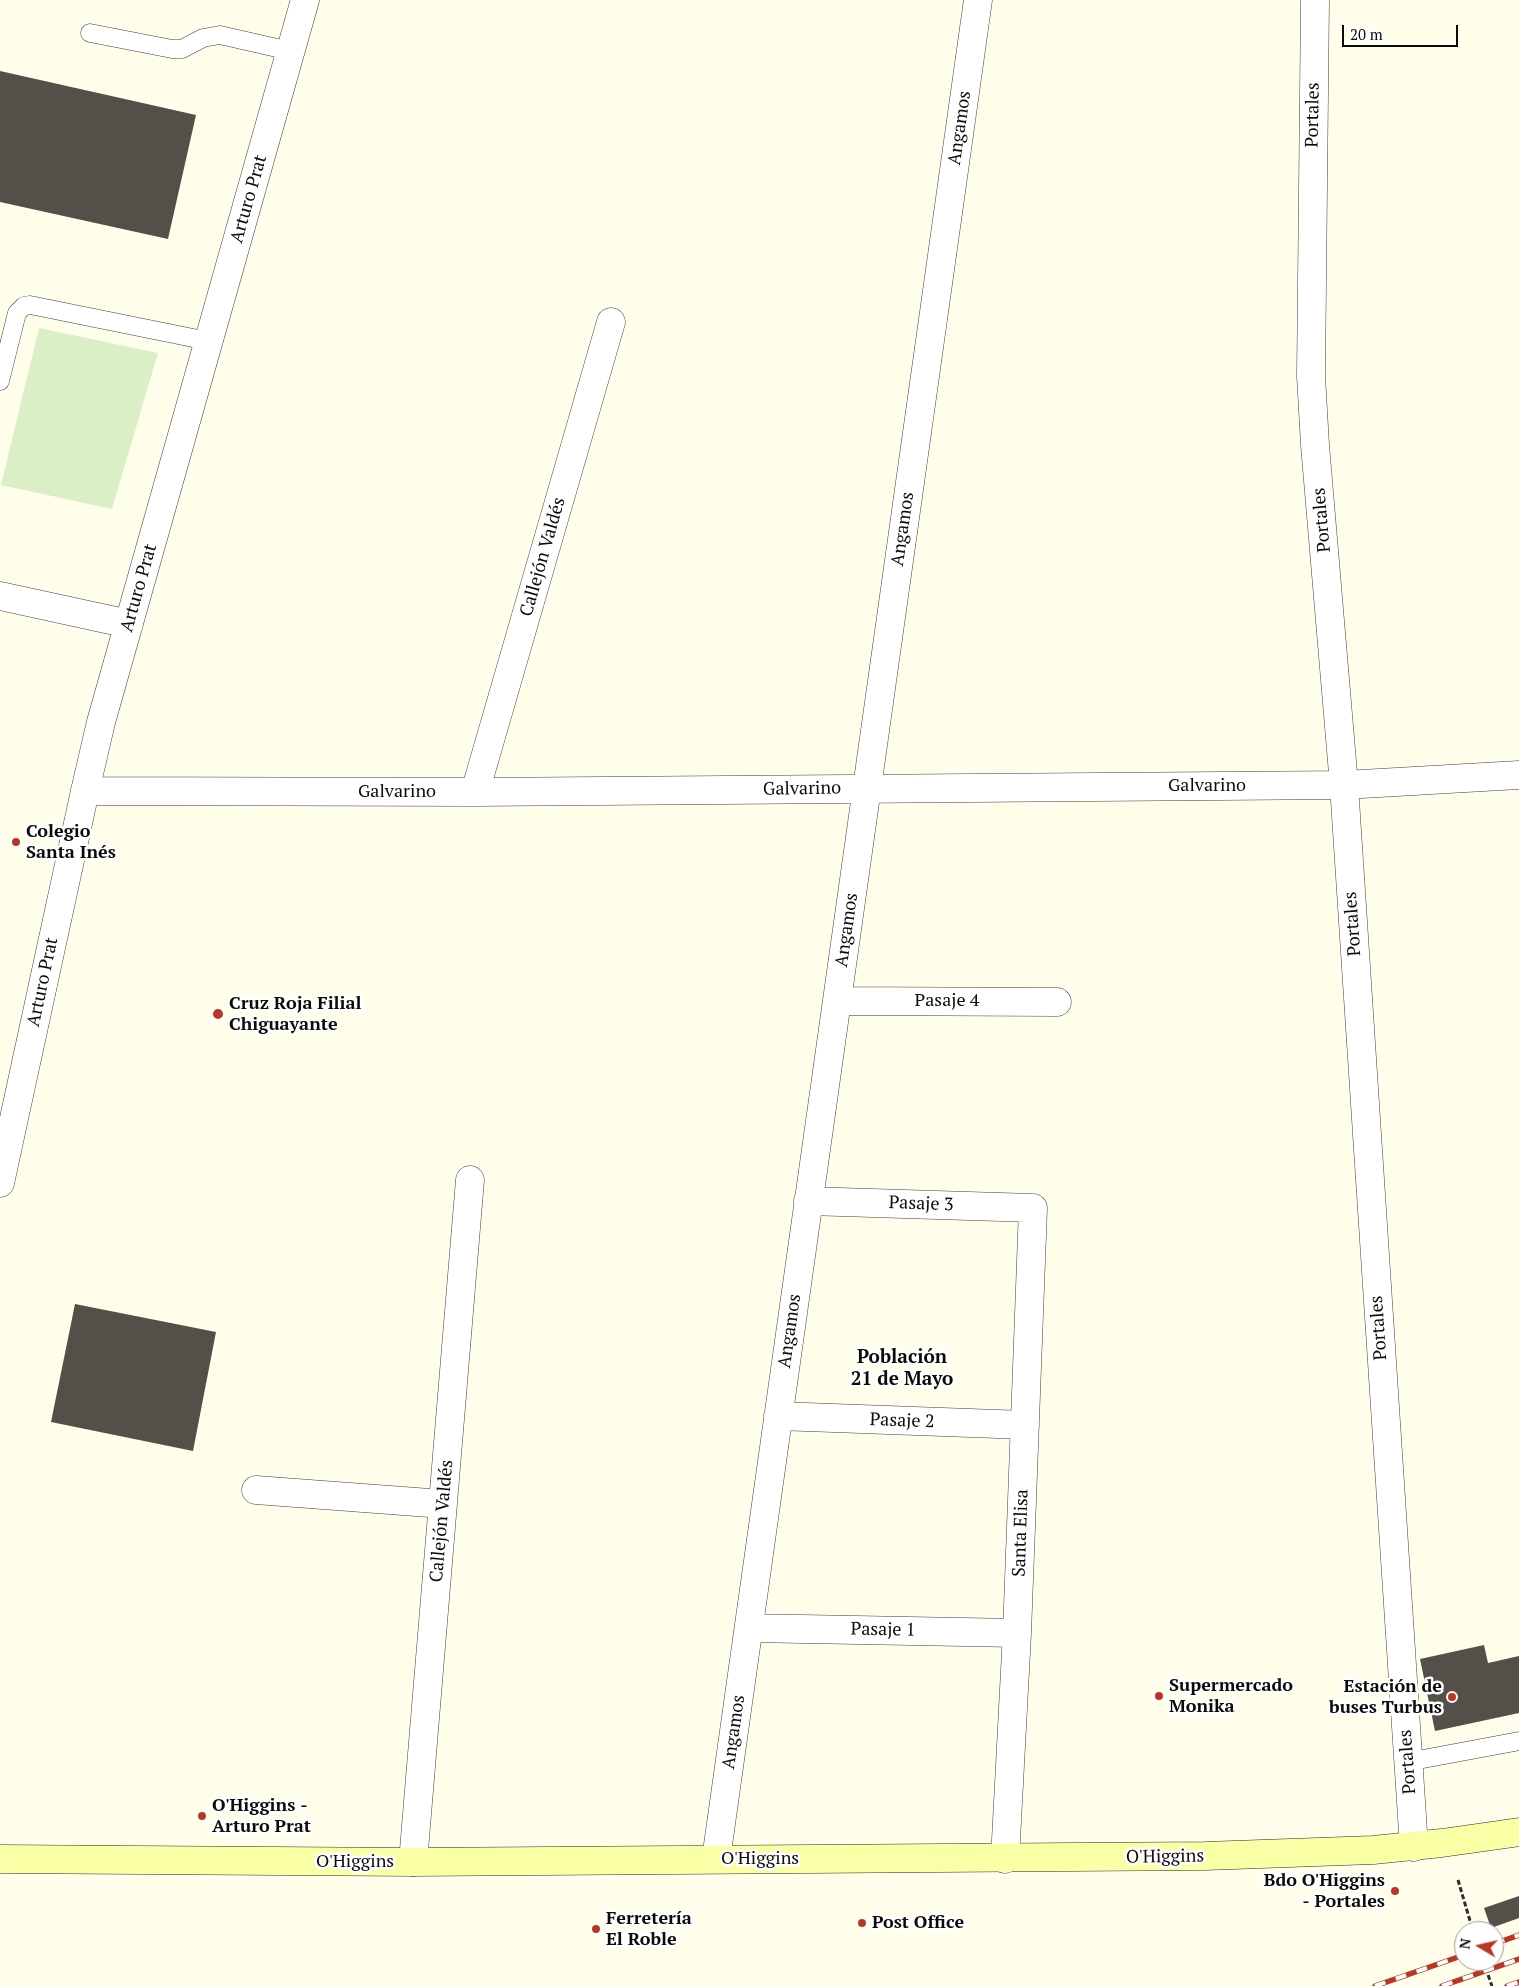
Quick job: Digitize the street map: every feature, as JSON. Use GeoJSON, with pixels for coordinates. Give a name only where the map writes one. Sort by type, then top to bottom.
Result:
{"type":"FeatureCollection","features":[{"type":"Feature","properties":{"kind":"main road","name":"O'Higgins"},"geometry":{"type":"LineString","coordinates":[[0,1859],[413,1862],[1005,1859],[1317,1853],[1414,1847],[1519,1832]]}},
{"type":"Feature","properties":{"kind":"street","name":"Arturo Prat"},"geometry":{"type":"LineString","coordinates":[[0,1184],[85,791],[129,624],[305,0]]}},
{"type":"Feature","properties":{"kind":"street","name":"Angamos"},"geometry":{"type":"LineString","coordinates":[[716,1859],[978,0]]}},
{"type":"Feature","properties":{"kind":"street","name":"Portales"},"geometry":{"type":"LineString","coordinates":[[1315,0],[1311,376],[1344,785],[1414,1847]]}},
{"type":"Feature","properties":{"kind":"street","name":"Callejón Valdés"},"geometry":{"type":"LineString","coordinates":[[475,792],[611,322]]}},
{"type":"Feature","properties":{"kind":"street"},"geometry":{"type":"LineString","coordinates":[[0,596],[129,624]]}},
{"type":"Feature","properties":{"kind":"street","name":"Galvarino"},"geometry":{"type":"LineString","coordinates":[[85,791],[475,792],[1344,785],[1519,775]]}},
{"type":"Feature","properties":{"kind":"street","name":"Pasaje 4"},"geometry":{"type":"LineString","coordinates":[[837,1001],[1057,1002]]}},
{"type":"Feature","properties":{"kind":"street","name":"Callejón Valdés"},"geometry":{"type":"LineString","coordinates":[[413,1862],[470,1180]]}},
{"type":"Feature","properties":{"kind":"street","name":"Pasaje 3"},"geometry":{"type":"LineString","coordinates":[[808,1201],[1033,1208]]}},
{"type":"Feature","properties":{"kind":"street","name":"Santa Elisa"},"geometry":{"type":"LineString","coordinates":[[1005,1859],[1017,1633],[1033,1208]]}},
{"type":"Feature","properties":{"kind":"street","name":"Pasaje 2"},"geometry":{"type":"LineString","coordinates":[[778,1416],[1025,1425]]}},
{"type":"Feature","properties":{"kind":"street"},"geometry":{"type":"LineString","coordinates":[[256,1490],[443,1504]]}},
{"type":"Feature","properties":{"kind":"street","name":"Pasaje 1"},"geometry":{"type":"LineString","coordinates":[[748,1628],[1017,1633]]}},
{"type":"Feature","properties":{"kind":"lane"},"geometry":{"type":"LineString","coordinates":[[90,33],[172,49],[182,48],[203,38],[220,35],[290,51]]}},
{"type":"Feature","properties":{"kind":"lane"},"geometry":{"type":"LineString","coordinates":[[0,382],[17,314],[24,306],[30,305],[208,341]]}},
{"type":"Feature","properties":{"kind":"lane"},"geometry":{"type":"LineString","coordinates":[[1407,1762],[1519,1742]]}},
{"type":"Feature","properties":{"kind":"path"},"geometry":{"type":"LineString","coordinates":[[1458,1880],[1470,1921]]}},
{"type":"Feature","properties":{"kind":"path"},"geometry":{"type":"LineString","coordinates":[[1487,1971],[1492,1986]]}},
{"type":"Feature","properties":{"kind":"green space"},"geometry":{"type":"Polygon","coordinates":[[[39,328],[158,353],[112,509],[1,485],[39,328]]]}},
{"type":"Feature","properties":{"kind":"building"},"geometry":{"type":"Polygon","coordinates":[[[0,71],[196,115],[168,239],[0,202],[0,71]]]}},
{"type":"Feature","properties":{"kind":"building"},"geometry":{"type":"Polygon","coordinates":[[[75,1304],[216,1332],[193,1451],[51,1422],[75,1304]]]}},
{"type":"Feature","properties":{"kind":"building"},"geometry":{"type":"Polygon","coordinates":[[[1484,1645],[1488,1663],[1519,1656],[1519,1713],[1435,1731],[1420,1659],[1484,1645]]]}},
{"type":"Feature","properties":{"kind":"building"},"geometry":{"type":"Polygon","coordinates":[[[1519,1896],[1519,1918],[1504,1923],[1504,1921],[1489,1921],[1484,1908],[1519,1896]]]}},
{"type":"Feature","properties":{"kind":"railway"},"geometry":{"type":"LineString","coordinates":[[1504,1940],[1519,1935]]}},
{"type":"Feature","properties":{"kind":"railway"},"geometry":{"type":"LineString","coordinates":[[1375,1986],[1454,1958]]}},
{"type":"Feature","properties":{"kind":"railway"},"geometry":{"type":"LineString","coordinates":[[1442,1986],[1519,1959]]}},
{"type":"Feature","properties":{"kind":"railway"},"geometry":{"type":"LineString","coordinates":[[1507,1986],[1519,1982]]}},
{"type":"Feature","properties":{"kind":"place","name":"Colegio Santa Inés"},"geometry":{"type":"Point","coordinates":[16,842]}},
{"type":"Feature","properties":{"kind":"place","name":"Cruz Roja Filial Chiguayante"},"geometry":{"type":"Point","coordinates":[218,1014]}},
{"type":"Feature","properties":{"kind":"place","name":"Supermercado Monika"},"geometry":{"type":"Point","coordinates":[1159,1696]}},
{"type":"Feature","properties":{"kind":"place","name":"Estación de buses Turbus"},"geometry":{"type":"Point","coordinates":[1452,1697]}},
{"type":"Feature","properties":{"kind":"place","name":"O'Higgins - Arturo Prat"},"geometry":{"type":"Point","coordinates":[202,1816]}},
{"type":"Feature","properties":{"kind":"place","name":"Bdo O'Higgins - Portales"},"geometry":{"type":"Point","coordinates":[1395,1891]}},
{"type":"Feature","properties":{"kind":"place","name":"Post Office"},"geometry":{"type":"Point","coordinates":[862,1923]}},
{"type":"Feature","properties":{"kind":"place","name":"Ferretería El Roble"},"geometry":{"type":"Point","coordinates":[596,1929]}},
{"type":"Feature","properties":{"kind":"district","name":"Población 21 de Mayo"},"geometry":{"type":"Point","coordinates":[902,1369]}}]}
